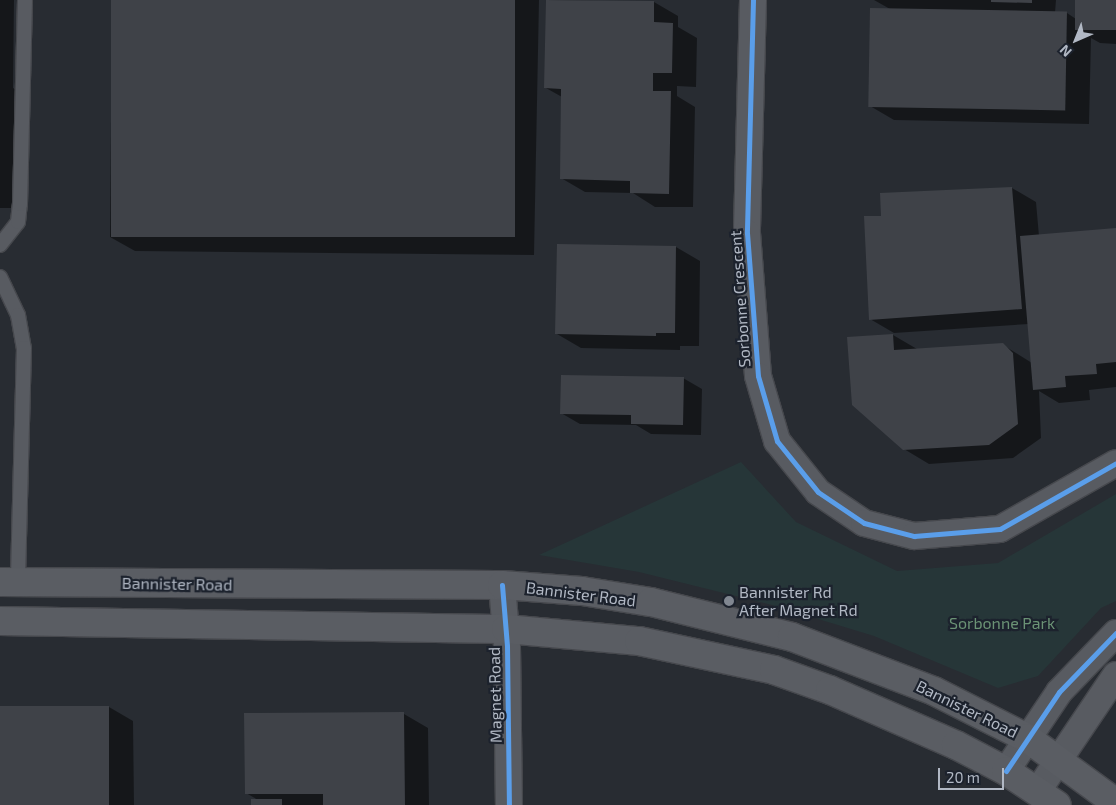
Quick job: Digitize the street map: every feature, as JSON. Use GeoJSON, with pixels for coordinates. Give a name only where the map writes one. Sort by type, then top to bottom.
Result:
{"type":"FeatureCollection","features":[{"type":"Feature","properties":{"kind":"main road","name":"Bannister Road"},"geometry":{"type":"LineString","coordinates":[[9,582],[502,585],[582,591],[651,602],[792,637],[934,691],[1027,738],[1059,759],[1116,803]]}},
{"type":"Feature","properties":{"kind":"main road"},"geometry":{"type":"LineString","coordinates":[[0,621],[506,629],[639,641],[774,670],[894,717],[1006,771],[1047,798]]}},
{"type":"Feature","properties":{"kind":"street","name":"Sorbonne Crescent"},"geometry":{"type":"LineString","coordinates":[[753,0],[747,233],[758,376],[777,441],[818,492],[864,523],[914,536],[1000,529],[1116,463]]}},
{"type":"Feature","properties":{"kind":"street","name":"Magnet Road"},"geometry":{"type":"LineString","coordinates":[[502,585],[506,629],[509,805]]}},
{"type":"Feature","properties":{"kind":"street"},"geometry":{"type":"LineString","coordinates":[[1006,771],[1059,692],[1116,632]]}},
{"type":"Feature","properties":{"kind":"street"},"geometry":{"type":"LineString","coordinates":[[1047,798],[1059,759],[1116,675]]}},
{"type":"Feature","properties":{"kind":"lane"},"geometry":{"type":"LineString","coordinates":[[0,246],[18,222],[20,204],[25,0]]}},
{"type":"Feature","properties":{"kind":"lane"},"geometry":{"type":"LineString","coordinates":[[0,277],[18,315],[24,348],[9,582]]}},
{"type":"Feature","properties":{"kind":"green space","name":"Sorbonne Park"},"geometry":{"type":"Polygon","coordinates":[[[741,462],[796,522],[897,571],[998,563],[1116,494],[1116,601],[1101,608],[1038,676],[998,688],[874,636],[772,605],[639,572],[539,555],[741,462]]]}},
{"type":"Feature","properties":{"kind":"building"},"geometry":{"type":"Polygon","coordinates":[[[111,0],[515,0],[515,237],[111,237],[111,0]]]}},
{"type":"Feature","properties":{"kind":"building"},"geometry":{"type":"Polygon","coordinates":[[[546,0],[654,1],[654,22],[673,23],[672,73],[653,73],[653,91],[671,91],[669,194],[630,193],[630,181],[560,179],[561,89],[544,88],[546,0]]]}},
{"type":"Feature","properties":{"kind":"building"},"geometry":{"type":"Polygon","coordinates":[[[991,0],[1032,0],[1032,3],[991,2],[991,0]]]}},
{"type":"Feature","properties":{"kind":"building"},"geometry":{"type":"Polygon","coordinates":[[[1075,0],[1116,0],[1116,30],[1075,30],[1075,0]]]}},
{"type":"Feature","properties":{"kind":"building"},"geometry":{"type":"Polygon","coordinates":[[[870,8],[1067,11],[1065,110],[868,107],[870,8]]]}},
{"type":"Feature","properties":{"kind":"building"},"geometry":{"type":"Polygon","coordinates":[[[1012,187],[1022,309],[869,320],[864,216],[881,216],[880,193],[1012,187]]]}},
{"type":"Feature","properties":{"kind":"building"},"geometry":{"type":"Polygon","coordinates":[[[1116,228],[1116,362],[1096,364],[1097,374],[1065,376],[1066,387],[1033,390],[1020,236],[1116,228]]]}},
{"type":"Feature","properties":{"kind":"building"},"geometry":{"type":"Polygon","coordinates":[[[557,244],[676,246],[675,333],[656,333],[656,336],[555,334],[557,244]]]}},
{"type":"Feature","properties":{"kind":"building"},"geometry":{"type":"Polygon","coordinates":[[[893,334],[894,350],[1003,343],[1013,353],[1018,424],[989,445],[903,450],[852,405],[847,337],[893,334]]]}},
{"type":"Feature","properties":{"kind":"building"},"geometry":{"type":"Polygon","coordinates":[[[561,375],[684,377],[683,425],[631,424],[631,415],[560,414],[561,375]]]}},
{"type":"Feature","properties":{"kind":"building"},"geometry":{"type":"Polygon","coordinates":[[[0,706],[109,706],[109,805],[0,805],[0,706]]]}},
{"type":"Feature","properties":{"kind":"building"},"geometry":{"type":"Polygon","coordinates":[[[404,712],[405,805],[323,805],[323,794],[245,794],[244,713],[404,712]]]}},
{"type":"Feature","properties":{"kind":"building"},"geometry":{"type":"Polygon","coordinates":[[[251,799],[282,799],[282,805],[251,805],[251,799]]]}},
{"type":"Feature","properties":{"kind":"cycle path"},"geometry":{"type":"LineString","coordinates":[[753,0],[747,233],[758,376],[777,441],[818,492],[864,523],[914,536],[1000,529],[1116,463]]}},
{"type":"Feature","properties":{"kind":"cycle path"},"geometry":{"type":"LineString","coordinates":[[502,585],[507,646],[509,805]]}},
{"type":"Feature","properties":{"kind":"cycle path"},"geometry":{"type":"LineString","coordinates":[[1006,771],[1059,692],[1116,633]]}},
{"type":"Feature","properties":{"kind":"place","name":"Bannister Rd After Magnet Rd"},"geometry":{"type":"Point","coordinates":[729,601]}}]}
